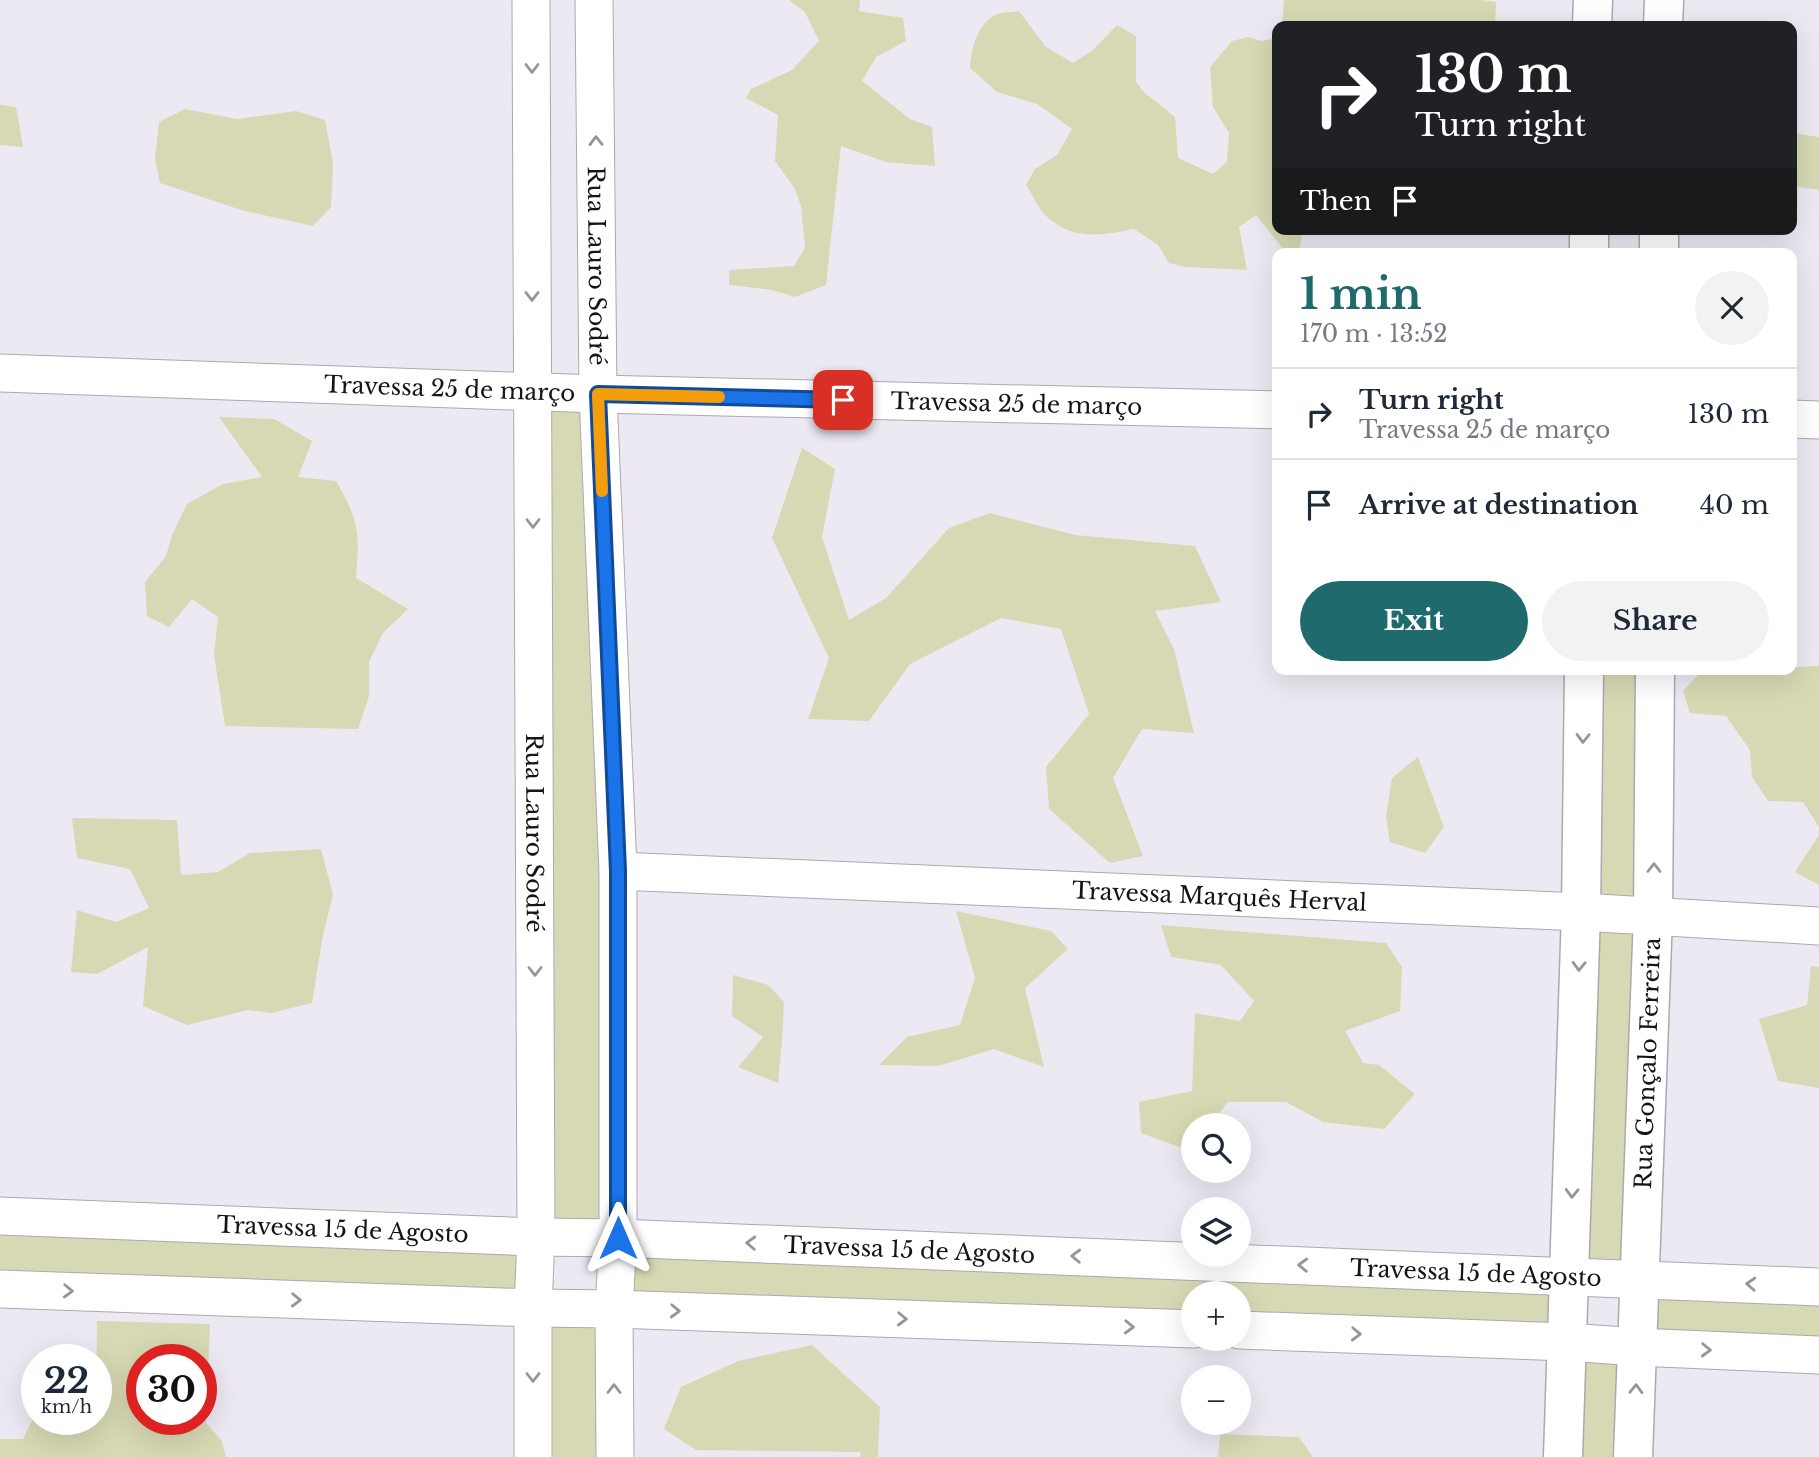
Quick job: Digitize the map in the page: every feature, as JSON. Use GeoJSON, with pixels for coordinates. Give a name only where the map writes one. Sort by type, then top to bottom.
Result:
{"type":"FeatureCollection","features":[{"type":"Feature","properties":{"kind":"street","name":"Rua Lauro Sodré"},"geometry":{"type":"LineString","coordinates":[[531,0],[536,1237],[533,1457]]}},
{"type":"Feature","properties":{"kind":"street","name":"Rua Lauro Sodré"},"geometry":{"type":"LineString","coordinates":[[594,0],[598,394],[618,871],[615,1457]]}},
{"type":"Feature","properties":{"kind":"street"},"geometry":{"type":"LineString","coordinates":[[1592,0],[1592,21]]}},
{"type":"Feature","properties":{"kind":"street"},"geometry":{"type":"LineString","coordinates":[[1664,0],[1664,21]]}},
{"type":"Feature","properties":{"kind":"street","name":"Travessa 25 de março"},"geometry":{"type":"LineString","coordinates":[[0,373],[598,394],[1272,410]]}},
{"type":"Feature","properties":{"kind":"street"},"geometry":{"type":"LineString","coordinates":[[1797,419],[1819,420]]}},
{"type":"Feature","properties":{"kind":"street"},"geometry":{"type":"LineString","coordinates":[[1563,1457],[1581,912],[1584,675]]}},
{"type":"Feature","properties":{"kind":"street","name":"Rua Gonçalo Ferreira"},"geometry":{"type":"LineString","coordinates":[[1633,1457],[1653,916],[1655,675]]}},
{"type":"Feature","properties":{"kind":"street","name":"Travessa Marquês Herval"},"geometry":{"type":"LineString","coordinates":[[618,871],[1581,912],[1819,926]]}},
{"type":"Feature","properties":{"kind":"street","name":"Travessa 15 de Agosto"},"geometry":{"type":"LineString","coordinates":[[0,1216],[1569,1275],[1819,1287]]}},
{"type":"Feature","properties":{"kind":"street"},"geometry":{"type":"LineString","coordinates":[[0,1289],[1181,1329]]}},
{"type":"Feature","properties":{"kind":"street"},"geometry":{"type":"LineString","coordinates":[[1251,1330],[1568,1342],[1637,1348],[1819,1355]]}},
{"type":"Feature","properties":{"kind":"green space"},"geometry":{"type":"Polygon","coordinates":[[[789,0],[860,0],[859,11],[903,18],[906,41],[876,57],[862,81],[910,119],[932,127],[935,166],[886,162],[841,146],[826,285],[795,297],[772,290],[729,285],[729,270],[794,266],[805,248],[801,206],[795,189],[775,161],[778,115],[746,98],[751,89],[792,70],[819,41],[805,12],[789,0]]]}},
{"type":"Feature","properties":{"kind":"green space"},"geometry":{"type":"Polygon","coordinates":[[[1284,0],[1496,2],[1495,21],[1282,21],[1284,0]]]}},
{"type":"Feature","properties":{"kind":"green space"},"geometry":{"type":"Polygon","coordinates":[[[1019,11],[1045,46],[1073,63],[1092,51],[1117,25],[1136,36],[1136,82],[1145,93],[1175,117],[1178,158],[1213,174],[1227,162],[1229,133],[1213,107],[1210,67],[1232,41],[1248,37],[1261,41],[1272,39],[1272,235],[1302,235],[1300,248],[1282,248],[1256,215],[1239,227],[1247,270],[1186,267],[1169,263],[1158,245],[1134,229],[1087,234],[1065,229],[1054,223],[1044,214],[1026,185],[1035,169],[1057,155],[1072,129],[1037,104],[997,92],[970,68],[980,30],[997,14],[1019,11]]]}},
{"type":"Feature","properties":{"kind":"green space"},"geometry":{"type":"Polygon","coordinates":[[[0,105],[16,107],[23,147],[0,145],[0,105]]]}},
{"type":"Feature","properties":{"kind":"green space"},"geometry":{"type":"Polygon","coordinates":[[[185,109],[237,119],[296,111],[325,120],[333,163],[331,207],[313,226],[241,210],[160,183],[155,159],[159,122],[185,109]]]}},
{"type":"Feature","properties":{"kind":"green space"},"geometry":{"type":"Polygon","coordinates":[[[1797,134],[1819,137],[1819,190],[1797,187],[1797,134]]]}},
{"type":"Feature","properties":{"kind":"green space"},"geometry":{"type":"Polygon","coordinates":[[[533,391],[598,394],[618,1238],[536,1237],[533,391]]]}},
{"type":"Feature","properties":{"kind":"green space"},"geometry":{"type":"Polygon","coordinates":[[[219,417],[274,419],[312,441],[298,477],[336,481],[356,527],[356,578],[408,609],[383,633],[369,662],[369,696],[358,729],[225,726],[214,654],[218,617],[192,599],[169,627],[147,616],[145,582],[166,556],[172,535],[187,504],[223,484],[262,477],[219,417]]]}},
{"type":"Feature","properties":{"kind":"green space"},"geometry":{"type":"Polygon","coordinates":[[[802,448],[835,469],[822,537],[849,620],[886,598],[949,528],[990,513],[1075,535],[1195,546],[1221,602],[1155,611],[1174,649],[1194,733],[1142,729],[1113,778],[1143,856],[1110,863],[1049,809],[1046,767],[1089,714],[1061,629],[1001,618],[910,664],[869,721],[808,719],[829,658],[772,538],[802,448]]]}},
{"type":"Feature","properties":{"kind":"green space"},"geometry":{"type":"Polygon","coordinates":[[[1819,666],[1819,827],[1803,802],[1768,801],[1752,777],[1750,750],[1726,716],[1690,713],[1683,691],[1698,675],[1797,675],[1797,667],[1819,666]]]}},
{"type":"Feature","properties":{"kind":"green space"},"geometry":{"type":"Polygon","coordinates":[[[1584,675],[1655,675],[1640,1278],[1819,1287],[1819,1355],[1638,1348],[1633,1457],[1563,1457],[1568,1342],[1637,1347],[1640,1279],[1569,1275],[1584,675]]]}},
{"type":"Feature","properties":{"kind":"green space"},"geometry":{"type":"Polygon","coordinates":[[[1418,757],[1444,827],[1425,853],[1390,842],[1386,817],[1392,778],[1418,757]]]}},
{"type":"Feature","properties":{"kind":"green space"},"geometry":{"type":"Polygon","coordinates":[[[72,818],[177,820],[181,875],[218,872],[250,853],[321,849],[333,895],[323,935],[312,1003],[271,1013],[248,1010],[187,1025],[143,1006],[148,947],[97,974],[71,972],[77,910],[116,922],[149,908],[130,869],[77,858],[72,818]]]}},
{"type":"Feature","properties":{"kind":"green space"},"geometry":{"type":"Polygon","coordinates":[[[1819,835],[1819,885],[1795,872],[1819,835]]]}},
{"type":"Feature","properties":{"kind":"green space"},"geometry":{"type":"Polygon","coordinates":[[[956,911],[1051,931],[1068,949],[1025,988],[1044,1067],[994,1049],[938,1066],[879,1065],[907,1037],[960,1025],[975,978],[956,911]]]}},
{"type":"Feature","properties":{"kind":"green space"},"geometry":{"type":"Polygon","coordinates":[[[1161,925],[1386,943],[1402,967],[1400,1011],[1345,1031],[1363,1063],[1379,1065],[1415,1094],[1384,1129],[1323,1122],[1286,1102],[1228,1102],[1219,1113],[1181,1113],[1181,1148],[1141,1133],[1139,1102],[1192,1091],[1195,1013],[1240,1021],[1254,1001],[1221,965],[1171,957],[1161,925]]]}},
{"type":"Feature","properties":{"kind":"green space"},"geometry":{"type":"Polygon","coordinates":[[[1811,966],[1819,967],[1819,1088],[1778,1081],[1759,1019],[1807,1005],[1811,966]]]}},
{"type":"Feature","properties":{"kind":"green space"},"geometry":{"type":"Polygon","coordinates":[[[733,975],[768,985],[784,1002],[778,1083],[738,1067],[763,1037],[732,1016],[733,975]]]}},
{"type":"Feature","properties":{"kind":"green space"},"geometry":{"type":"Polygon","coordinates":[[[0,1216],[536,1237],[533,1308],[614,1309],[618,1238],[1181,1260],[1181,1267],[1251,1267],[1251,1263],[1569,1275],[1568,1342],[1251,1330],[1251,1281],[1181,1281],[1181,1329],[615,1309],[615,1457],[533,1457],[533,1309],[0,1289],[0,1216]]]}},
{"type":"Feature","properties":{"kind":"green space"},"geometry":{"type":"Polygon","coordinates":[[[97,1321],[210,1324],[209,1344],[126,1344],[126,1435],[217,1435],[222,1441],[226,1457],[0,1457],[0,1439],[23,1439],[25,1435],[112,1435],[112,1344],[97,1344],[97,1321]]]}},
{"type":"Feature","properties":{"kind":"green space"},"geometry":{"type":"Polygon","coordinates":[[[812,1345],[880,1407],[878,1457],[861,1457],[860,1452],[696,1450],[664,1429],[681,1387],[738,1361],[812,1345]]]}},
{"type":"Feature","properties":{"kind":"green space"},"geometry":{"type":"Polygon","coordinates":[[[1220,1435],[1246,1435],[1299,1437],[1313,1457],[1218,1457],[1220,1435]]]}},
{"type":"Feature","properties":{"kind":"slow traffic"},"geometry":{"type":"LineString","coordinates":[[602,491],[598,394],[719,397]]}},
{"type":"Feature","properties":{"kind":"route"},"geometry":{"type":"LineString","coordinates":[[618,1238],[618,871],[598,394],[843,400]]}}]}
